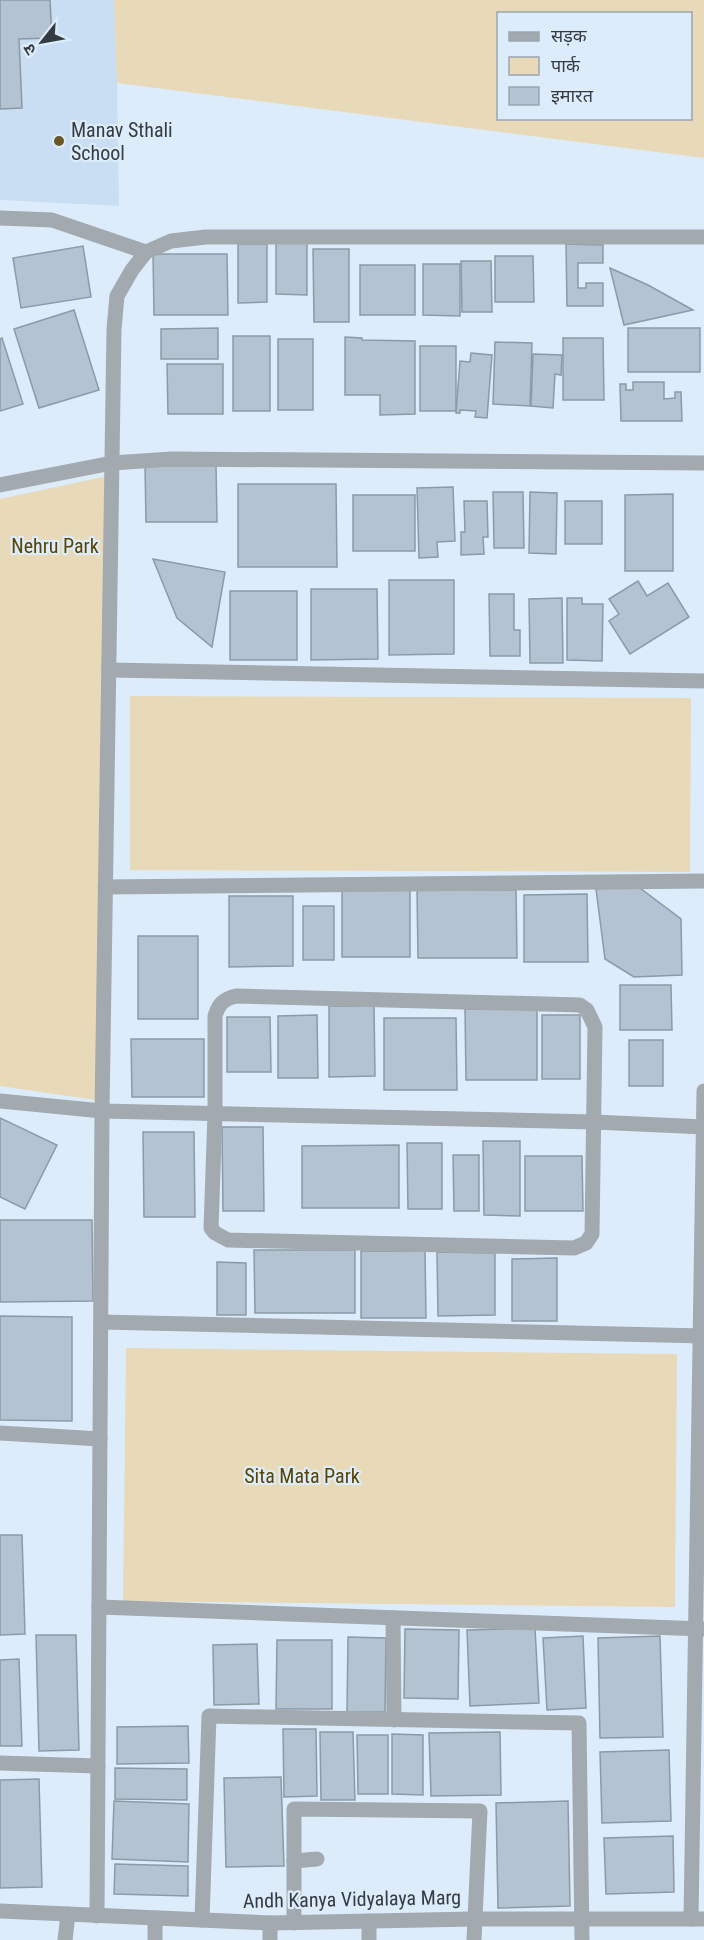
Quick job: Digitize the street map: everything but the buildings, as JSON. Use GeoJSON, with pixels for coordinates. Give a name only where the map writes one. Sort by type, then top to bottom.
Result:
{"type":"FeatureCollection","features":[{"type":"Feature","properties":{"kind":"street"},"geometry":{"type":"LineString","coordinates":[[0,218],[52,220],[146,252]]}},
{"type":"Feature","properties":{"kind":"street"},"geometry":{"type":"LineString","coordinates":[[97,1916],[102,1111],[114,329],[117,296],[146,252],[171,241],[206,237],[704,237]]}},
{"type":"Feature","properties":{"kind":"street"},"geometry":{"type":"LineString","coordinates":[[0,485],[112,463],[172,459],[704,463]]}},
{"type":"Feature","properties":{"kind":"street"},"geometry":{"type":"LineString","coordinates":[[109,670],[704,681]]}},
{"type":"Feature","properties":{"kind":"street"},"geometry":{"type":"LineString","coordinates":[[105,886],[704,881]]}},
{"type":"Feature","properties":{"kind":"street"},"geometry":{"type":"LineString","coordinates":[[236,996],[580,1005],[587,1010],[595,1027],[592,1234],[582,1245],[574,1248],[220,1238],[211,1228],[215,1114],[215,1016],[220,1003],[227,998],[236,996]]}},
{"type":"Feature","properties":{"kind":"street"},"geometry":{"type":"LineString","coordinates":[[698,1919],[704,1090]]}},
{"type":"Feature","properties":{"kind":"street"},"geometry":{"type":"LineString","coordinates":[[0,1101],[102,1111],[594,1122],[704,1127]]}},
{"type":"Feature","properties":{"kind":"street"},"geometry":{"type":"LineString","coordinates":[[102,1322],[702,1336]]}},
{"type":"Feature","properties":{"kind":"street"},"geometry":{"type":"LineString","coordinates":[[0,1433],[100,1439]]}},
{"type":"Feature","properties":{"kind":"street"},"geometry":{"type":"LineString","coordinates":[[99,1607],[700,1629]]}},
{"type":"Feature","properties":{"kind":"street"},"geometry":{"type":"LineString","coordinates":[[393,1618],[394,1720]]}},
{"type":"Feature","properties":{"kind":"street"},"geometry":{"type":"LineString","coordinates":[[202,1920],[209,1716],[579,1723],[582,1940]]}},
{"type":"Feature","properties":{"kind":"street"},"geometry":{"type":"LineString","coordinates":[[0,1763],[98,1766]]}},
{"type":"Feature","properties":{"kind":"street"},"geometry":{"type":"LineString","coordinates":[[294,1923],[294,1809],[480,1811],[474,1940]]}},
{"type":"Feature","properties":{"kind":"street"},"geometry":{"type":"LineString","coordinates":[[294,1861],[317,1859]]}},
{"type":"Feature","properties":{"kind":"street","name":"Andh Kanya Vidyalaya Marg"},"geometry":{"type":"LineString","coordinates":[[0,1911],[270,1923],[474,1919],[698,1919]]}},
{"type":"Feature","properties":{"kind":"street"},"geometry":{"type":"LineString","coordinates":[[65,1940],[68,1914]]}},
{"type":"Feature","properties":{"kind":"street"},"geometry":{"type":"LineString","coordinates":[[155,1918],[155,1940]]}},
{"type":"Feature","properties":{"kind":"street"},"geometry":{"type":"LineString","coordinates":[[369,1921],[369,1940]]}},
{"type":"Feature","properties":{"kind":"street"},"geometry":{"type":"LineString","coordinates":[[270,1923],[270,1940]]}},
{"type":"Feature","properties":{"kind":"shaded area","name":"Manav Sthali School"},"geometry":{"type":"Polygon","coordinates":[[[0,0],[114,0],[119,206],[0,200],[0,0]]]}},
{"type":"Feature","properties":{"kind":"green space"},"geometry":{"type":"Polygon","coordinates":[[[114,0],[704,0],[704,158],[117,83],[114,0]]]}},
{"type":"Feature","properties":{"kind":"green space","name":"Nehru Park"},"geometry":{"type":"Polygon","coordinates":[[[112,475],[102,1101],[0,1086],[0,499],[112,475]]]}},
{"type":"Feature","properties":{"kind":"green space"},"geometry":{"type":"Polygon","coordinates":[[[130,696],[691,698],[690,872],[130,870],[130,696]]]}},
{"type":"Feature","properties":{"kind":"green space","name":"Sita Mata Park"},"geometry":{"type":"Polygon","coordinates":[[[126,1348],[677,1354],[675,1607],[123,1601],[126,1348]]]}},
{"type":"Feature","properties":{"kind":"place","name":"Manav Sthali School"},"geometry":{"type":"Point","coordinates":[59,141]}}]}
